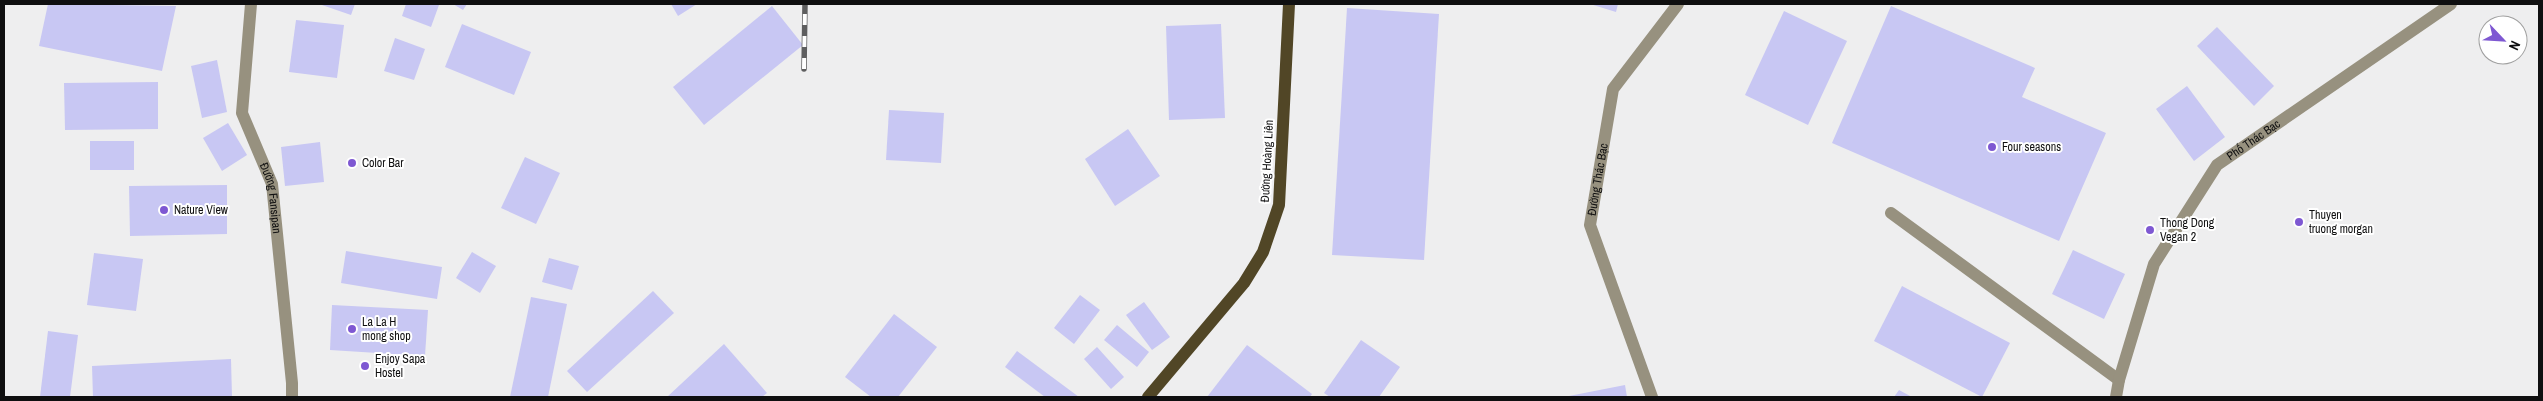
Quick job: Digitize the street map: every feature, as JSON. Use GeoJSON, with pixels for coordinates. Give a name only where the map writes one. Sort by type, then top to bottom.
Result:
{"type":"FeatureCollection","features":[{"type":"Feature","properties":{"kind":"main road","name":"Đường Hoàng Liên"},"geometry":{"type":"LineString","coordinates":[[1148,397],[1244,283],[1263,252],[1279,205],[1289,4]]}},
{"type":"Feature","properties":{"kind":"street","name":"Đường Fansipan"},"geometry":{"type":"LineString","coordinates":[[251,4],[242,113],[272,184],[292,397]]}},
{"type":"Feature","properties":{"kind":"street","name":"Đường Thác Bạc"},"geometry":{"type":"LineString","coordinates":[[1652,397],[1590,225],[1613,89],[1678,4]]}},
{"type":"Feature","properties":{"kind":"street","name":"Phố Thác Bạc"},"geometry":{"type":"LineString","coordinates":[[2116,397],[2119,380],[2154,264],[2218,166],[2451,4]]}},
{"type":"Feature","properties":{"kind":"street"},"geometry":{"type":"LineString","coordinates":[[1891,213],[2119,380]]}},
{"type":"Feature","properties":{"kind":"building"},"geometry":{"type":"Polygon","coordinates":[[[48,4],[176,6],[162,71],[39,46],[48,4]]]}},
{"type":"Feature","properties":{"kind":"building"},"geometry":{"type":"Polygon","coordinates":[[[319,4],[355,4],[351,15],[319,4]]]}},
{"type":"Feature","properties":{"kind":"building"},"geometry":{"type":"Polygon","coordinates":[[[406,4],[439,5],[431,27],[402,16],[406,4]]]}},
{"type":"Feature","properties":{"kind":"building"},"geometry":{"type":"Polygon","coordinates":[[[453,4],[467,4],[463,10],[453,4]]]}},
{"type":"Feature","properties":{"kind":"building"},"geometry":{"type":"Polygon","coordinates":[[[671,4],[697,4],[678,16],[671,4]]]}},
{"type":"Feature","properties":{"kind":"building"},"geometry":{"type":"Polygon","coordinates":[[[1590,4],[1618,4],[1616,12],[1590,4]]]}},
{"type":"Feature","properties":{"kind":"building"},"geometry":{"type":"Polygon","coordinates":[[[772,6],[803,45],[704,125],[673,87],[772,6]]]}},
{"type":"Feature","properties":{"kind":"building"},"geometry":{"type":"Polygon","coordinates":[[[1891,6],[2035,68],[2022,97],[2106,133],[2059,241],[1832,143],[1891,6]]]}},
{"type":"Feature","properties":{"kind":"building"},"geometry":{"type":"Polygon","coordinates":[[[1347,8],[1439,14],[1424,260],[1332,255],[1347,8]]]}},
{"type":"Feature","properties":{"kind":"building"},"geometry":{"type":"Polygon","coordinates":[[[1784,11],[1847,41],[1808,125],[1745,95],[1784,11]]]}},
{"type":"Feature","properties":{"kind":"building"},"geometry":{"type":"Polygon","coordinates":[[[296,20],[344,25],[337,78],[289,72],[296,20]]]}},
{"type":"Feature","properties":{"kind":"building"},"geometry":{"type":"Polygon","coordinates":[[[462,24],[531,52],[514,95],[445,67],[462,24]]]}},
{"type":"Feature","properties":{"kind":"building"},"geometry":{"type":"Polygon","coordinates":[[[1221,24],[1225,118],[1169,120],[1166,26],[1221,24]]]}},
{"type":"Feature","properties":{"kind":"building"},"geometry":{"type":"Polygon","coordinates":[[[2217,27],[2274,86],[2254,106],[2197,46],[2217,27]]]}},
{"type":"Feature","properties":{"kind":"building"},"geometry":{"type":"Polygon","coordinates":[[[395,38],[425,49],[414,80],[384,71],[395,38]]]}},
{"type":"Feature","properties":{"kind":"building"},"geometry":{"type":"Polygon","coordinates":[[[217,60],[227,112],[202,118],[191,66],[217,60]]]}},
{"type":"Feature","properties":{"kind":"building"},"geometry":{"type":"Polygon","coordinates":[[[158,82],[158,129],[65,130],[64,83],[158,82]]]}},
{"type":"Feature","properties":{"kind":"building"},"geometry":{"type":"Polygon","coordinates":[[[2187,86],[2225,137],[2194,161],[2156,109],[2187,86]]]}},
{"type":"Feature","properties":{"kind":"building"},"geometry":{"type":"Polygon","coordinates":[[[889,110],[944,113],[941,163],[886,160],[889,110]]]}},
{"type":"Feature","properties":{"kind":"building"},"geometry":{"type":"Polygon","coordinates":[[[228,123],[247,155],[222,171],[203,138],[228,123]]]}},
{"type":"Feature","properties":{"kind":"building"},"geometry":{"type":"Polygon","coordinates":[[[1128,129],[1160,176],[1115,206],[1085,159],[1128,129]]]}},
{"type":"Feature","properties":{"kind":"building"},"geometry":{"type":"Polygon","coordinates":[[[90,141],[134,141],[134,170],[90,170],[90,141]]]}},
{"type":"Feature","properties":{"kind":"building"},"geometry":{"type":"Polygon","coordinates":[[[320,142],[324,182],[285,186],[281,147],[320,142]]]}},
{"type":"Feature","properties":{"kind":"building"},"geometry":{"type":"Polygon","coordinates":[[[525,157],[560,173],[536,224],[501,208],[525,157]]]}},
{"type":"Feature","properties":{"kind":"building"},"geometry":{"type":"Polygon","coordinates":[[[227,185],[227,234],[130,236],[129,186],[227,185]]]}},
{"type":"Feature","properties":{"kind":"building"},"geometry":{"type":"Polygon","coordinates":[[[2073,250],[2125,274],[2104,319],[2052,294],[2073,250]]]}},
{"type":"Feature","properties":{"kind":"building"},"geometry":{"type":"Polygon","coordinates":[[[346,251],[442,267],[437,299],[341,283],[346,251]]]}},
{"type":"Feature","properties":{"kind":"building"},"geometry":{"type":"Polygon","coordinates":[[[472,252],[496,266],[480,293],[456,278],[472,252]]]}},
{"type":"Feature","properties":{"kind":"building"},"geometry":{"type":"Polygon","coordinates":[[[94,253],[143,259],[136,311],[87,305],[94,253]]]}},
{"type":"Feature","properties":{"kind":"building"},"geometry":{"type":"Polygon","coordinates":[[[549,258],[579,266],[572,290],[542,282],[549,258]]]}},
{"type":"Feature","properties":{"kind":"building"},"geometry":{"type":"Polygon","coordinates":[[[1902,286],[2010,343],[1982,397],[1874,341],[1902,286]]]}},
{"type":"Feature","properties":{"kind":"building"},"geometry":{"type":"Polygon","coordinates":[[[653,291],[674,313],[587,392],[567,371],[653,291]]]}},
{"type":"Feature","properties":{"kind":"building"},"geometry":{"type":"Polygon","coordinates":[[[1080,295],[1100,310],[1074,344],[1054,328],[1080,295]]]}},
{"type":"Feature","properties":{"kind":"building"},"geometry":{"type":"Polygon","coordinates":[[[531,297],[567,304],[548,397],[510,397],[531,297]]]}},
{"type":"Feature","properties":{"kind":"building"},"geometry":{"type":"Polygon","coordinates":[[[1144,302],[1170,337],[1152,350],[1126,315],[1144,302]]]}},
{"type":"Feature","properties":{"kind":"building"},"geometry":{"type":"Polygon","coordinates":[[[332,305],[428,310],[425,356],[330,350],[332,305]]]}},
{"type":"Feature","properties":{"kind":"building"},"geometry":{"type":"Polygon","coordinates":[[[894,314],[937,347],[898,397],[871,397],[845,377],[894,314]]]}},
{"type":"Feature","properties":{"kind":"building"},"geometry":{"type":"Polygon","coordinates":[[[1117,325],[1149,352],[1137,367],[1104,340],[1117,325]]]}},
{"type":"Feature","properties":{"kind":"building"},"geometry":{"type":"Polygon","coordinates":[[[48,331],[78,335],[70,397],[40,397],[48,331]]]}},
{"type":"Feature","properties":{"kind":"building"},"geometry":{"type":"Polygon","coordinates":[[[1361,340],[1400,367],[1379,397],[1330,397],[1324,393],[1361,340]]]}},
{"type":"Feature","properties":{"kind":"building"},"geometry":{"type":"Polygon","coordinates":[[[724,344],[767,393],[762,397],[667,397],[724,344]]]}},
{"type":"Feature","properties":{"kind":"building"},"geometry":{"type":"Polygon","coordinates":[[[1247,345],[1312,394],[1310,397],[1207,397],[1247,345]]]}},
{"type":"Feature","properties":{"kind":"building"},"geometry":{"type":"Polygon","coordinates":[[[1097,347],[1124,377],[1111,389],[1084,359],[1097,347]]]}},
{"type":"Feature","properties":{"kind":"building"},"geometry":{"type":"Polygon","coordinates":[[[1017,351],[1079,397],[1045,397],[1005,367],[1017,351]]]}},
{"type":"Feature","properties":{"kind":"building"},"geometry":{"type":"Polygon","coordinates":[[[231,359],[232,397],[93,397],[92,366],[231,359]]]}},
{"type":"Feature","properties":{"kind":"building"},"geometry":{"type":"Polygon","coordinates":[[[1625,385],[1627,397],[1569,397],[1569,396],[1625,385]]]}},
{"type":"Feature","properties":{"kind":"building"},"geometry":{"type":"Polygon","coordinates":[[[1899,390],[1912,397],[1894,397],[1899,390]]]}},
{"type":"Feature","properties":{"kind":"railway"},"geometry":{"type":"LineString","coordinates":[[804,69],[805,4]]}},
{"type":"Feature","properties":{"kind":"place","name":"Four seasons"},"geometry":{"type":"Point","coordinates":[1992,147]}},
{"type":"Feature","properties":{"kind":"place","name":"Color Bar"},"geometry":{"type":"Point","coordinates":[352,163]}},
{"type":"Feature","properties":{"kind":"place","name":"Nature View"},"geometry":{"type":"Point","coordinates":[164,210]}},
{"type":"Feature","properties":{"kind":"place","name":"Thuyen truong morgan"},"geometry":{"type":"Point","coordinates":[2299,222]}},
{"type":"Feature","properties":{"kind":"place","name":"Thong Dong Vegan 2"},"geometry":{"type":"Point","coordinates":[2150,230]}},
{"type":"Feature","properties":{"kind":"place","name":"La La H mong shop"},"geometry":{"type":"Point","coordinates":[352,329]}},
{"type":"Feature","properties":{"kind":"place","name":"Enjoy Sapa Hostel"},"geometry":{"type":"Point","coordinates":[365,366]}}]}
